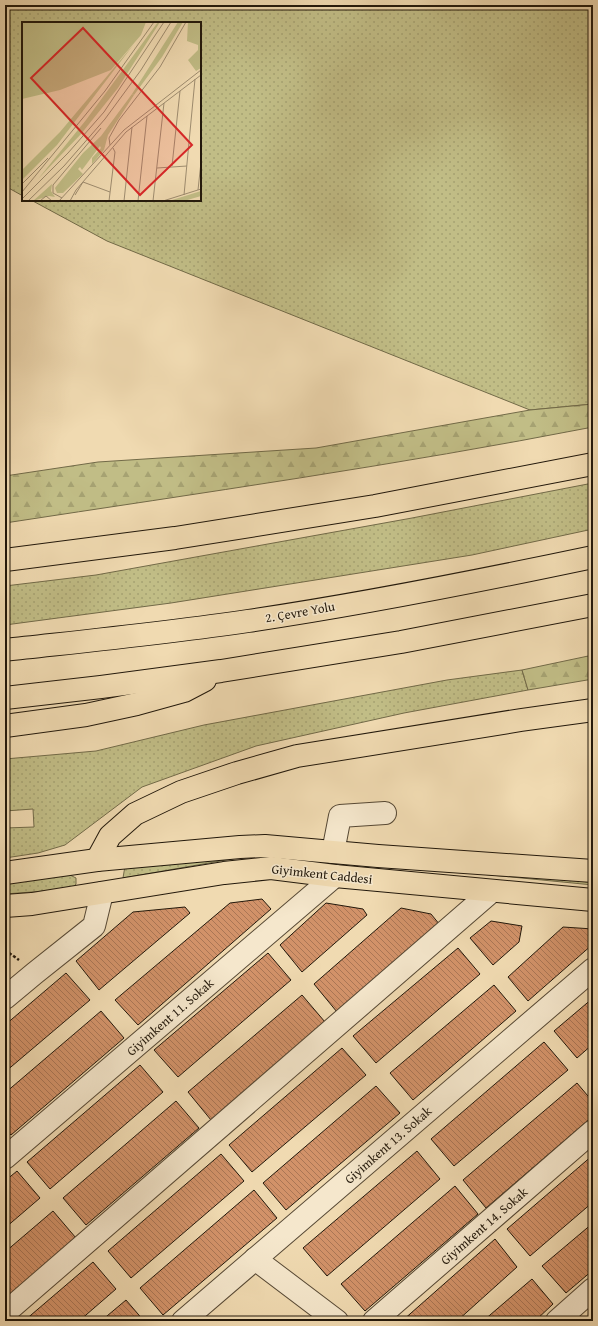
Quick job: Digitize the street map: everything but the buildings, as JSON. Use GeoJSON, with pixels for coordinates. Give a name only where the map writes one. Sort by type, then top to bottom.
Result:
{"type":"FeatureCollection","features":[{"type":"Feature","properties":{"kind":"main road"},"geometry":{"type":"LineString","coordinates":[[5,560],[175,538],[375,506],[593,464]]}},
{"type":"Feature","properties":{"kind":"main road","name":"2. Çevre Yolu"},"geometry":{"type":"LineString","coordinates":[[5,650],[248,621],[374,600],[593,557]]}},
{"type":"Feature","properties":{"kind":"main road"},"geometry":{"type":"LineString","coordinates":[[5,698],[221,671],[401,642],[593,605]]}},
{"type":"Feature","properties":{"kind":"main road"},"geometry":{"type":"LineString","coordinates":[[5,726],[86,715],[137,704],[184,691],[221,671]]}},
{"type":"Feature","properties":{"kind":"main road"},"geometry":{"type":"LineString","coordinates":[[102,893],[97,860],[110,836],[135,814],[181,792],[237,773],[297,756],[593,710]]}},
{"type":"Feature","properties":{"kind":"main road","name":"Giyimkent Caddesi"},"geometry":{"type":"LineString","coordinates":[[5,873],[97,860],[259,846],[593,871]]}},
{"type":"Feature","properties":{"kind":"main road","name":"Giyimkent Caddesi"},"geometry":{"type":"LineString","coordinates":[[5,906],[32,904],[224,873],[271,868],[335,876],[593,900]]}},
{"type":"Feature","properties":{"kind":"street"},"geometry":{"type":"LineString","coordinates":[[333,852],[340,816],[385,813]]}},
{"type":"Feature","properties":{"kind":"street","name":"Giyimkent 11. Sokak"},"geometry":{"type":"LineString","coordinates":[[5,1158],[335,876]]}},
{"type":"Feature","properties":{"kind":"street"},"geometry":{"type":"LineString","coordinates":[[5,1313],[492,891]]}},
{"type":"Feature","properties":{"kind":"street"},"geometry":{"type":"LineString","coordinates":[[5,998],[94,926],[102,893]]}},
{"type":"Feature","properties":{"kind":"street","name":"Giyimkent 13. Sokak"},"geometry":{"type":"LineString","coordinates":[[183,1321],[593,969]]}},
{"type":"Feature","properties":{"kind":"street","name":"Giyimkent 14. Sokak"},"geometry":{"type":"LineString","coordinates":[[374,1321],[593,1131]]}},
{"type":"Feature","properties":{"kind":"street"},"geometry":{"type":"LineString","coordinates":[[255,1259],[337,1321]]}},
{"type":"Feature","properties":{"kind":"street"},"geometry":{"type":"LineString","coordinates":[[557,1321],[593,1289]]}},
{"type":"Feature","properties":{"kind":"green space"},"geometry":{"type":"Polygon","coordinates":[[[5,5],[593,5],[593,404],[530,410],[107,241],[33,201],[201,201],[201,22],[22,22],[22,195],[5,186],[5,5]]]}},
{"type":"Feature","properties":{"kind":"green space"},"geometry":{"type":"Polygon","coordinates":[[[593,404],[593,427],[373,466],[5,523],[5,476],[98,462],[316,448],[530,410],[593,404]]]}},
{"type":"Feature","properties":{"kind":"green space"},"geometry":{"type":"Polygon","coordinates":[[[593,483],[593,529],[472,555],[171,603],[5,625],[5,586],[96,575],[412,518],[593,483]]]}},
{"type":"Feature","properties":{"kind":"green space"},"geometry":{"type":"Polygon","coordinates":[[[593,655],[593,679],[528,690],[522,670],[593,655]]]}},
{"type":"Feature","properties":{"kind":"green space"},"geometry":{"type":"Polygon","coordinates":[[[522,670],[528,690],[404,713],[256,746],[142,787],[65,845],[38,853],[5,858],[5,828],[34,827],[33,809],[5,811],[5,759],[96,751],[204,725],[447,680],[522,670]]]}},
{"type":"Feature","properties":{"kind":"green space"},"geometry":{"type":"Polygon","coordinates":[[[266,846],[593,877],[593,885],[266,853],[123,878],[125,866],[266,846]]]}},
{"type":"Feature","properties":{"kind":"green space"},"geometry":{"type":"Polygon","coordinates":[[[68,874],[76,878],[76,884],[72,889],[5,894],[5,884],[68,874]]]}}]}
